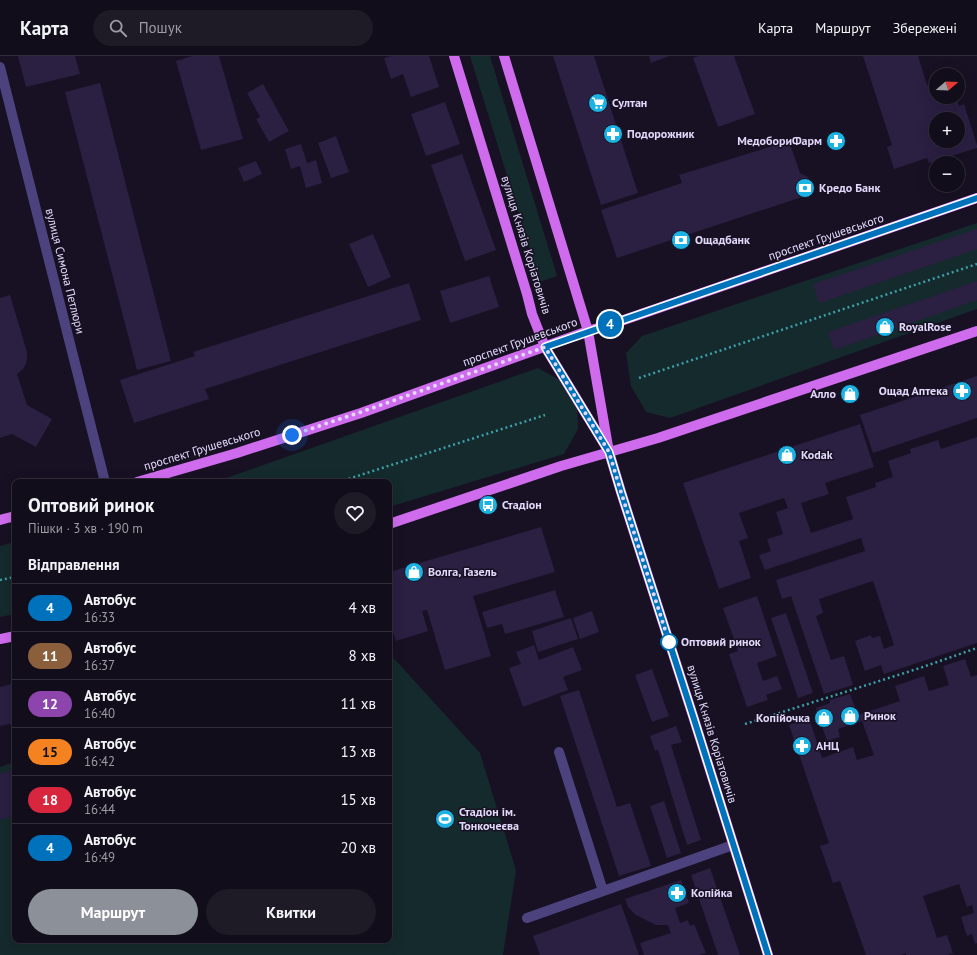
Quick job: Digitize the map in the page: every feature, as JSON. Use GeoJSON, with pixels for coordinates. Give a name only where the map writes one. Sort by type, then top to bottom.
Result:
{"type":"FeatureCollection","features":[{"type":"Feature","properties":{"kind":"main road","name":"вулиця Князів Коріатовичів"},"geometry":{"type":"LineString","coordinates":[[454,56],[532,314],[545,347],[609,452]]}},
{"type":"Feature","properties":{"kind":"main road","name":"вулиця Князів Коріатовичів"},"geometry":{"type":"LineString","coordinates":[[504,56],[588,331],[609,452],[768,955]]}},
{"type":"Feature","properties":{"kind":"main road","name":"проспект Грушевського"},"geometry":{"type":"LineString","coordinates":[[148,479],[361,412],[588,331],[621,321],[977,198]]}},
{"type":"Feature","properties":{"kind":"main road"},"geometry":{"type":"LineString","coordinates":[[392,523],[554,468],[658,438],[977,331]]}},
{"type":"Feature","properties":{"kind":"main road"},"geometry":{"type":"LineString","coordinates":[[0,520],[12,517]]}},
{"type":"Feature","properties":{"kind":"main road"},"geometry":{"type":"LineString","coordinates":[[0,639],[12,637]]}},
{"type":"Feature","properties":{"kind":"street","name":"вулиця Симона Петлюри"},"geometry":{"type":"LineString","coordinates":[[0,67],[104,479]]}},
{"type":"Feature","properties":{"kind":"street"},"geometry":{"type":"LineString","coordinates":[[559,752],[603,891]]}},
{"type":"Feature","properties":{"kind":"street"},"geometry":{"type":"LineString","coordinates":[[527,918],[733,845]]}},
{"type":"Feature","properties":{"kind":"path"},"geometry":{"type":"LineString","coordinates":[[639,378],[977,264]]}},
{"type":"Feature","properties":{"kind":"path"},"geometry":{"type":"LineString","coordinates":[[348,479],[545,415]]}},
{"type":"Feature","properties":{"kind":"path"},"geometry":{"type":"LineString","coordinates":[[0,580],[12,577]]}},
{"type":"Feature","properties":{"kind":"path"},"geometry":{"type":"LineString","coordinates":[[745,724],[920,668],[977,648]]}},
{"type":"Feature","properties":{"kind":"green space"},"geometry":{"type":"Polygon","coordinates":[[[470,56],[490,56],[557,276],[540,282],[470,56]]]}},
{"type":"Feature","properties":{"kind":"green space"},"geometry":{"type":"Polygon","coordinates":[[[977,223],[977,309],[670,418],[646,412],[631,386],[626,353],[642,336],[977,223]]]}},
{"type":"Feature","properties":{"kind":"green space"},"geometry":{"type":"Polygon","coordinates":[[[538,368],[560,380],[577,402],[578,429],[564,454],[392,506],[392,479],[224,479],[538,368]]]}},
{"type":"Feature","properties":{"kind":"green space"},"geometry":{"type":"Polygon","coordinates":[[[12,543],[12,615],[0,617],[0,546],[12,543]]]}},
{"type":"Feature","properties":{"kind":"green space","name":"Стадіон ім. Тонкочеєва"},"geometry":{"type":"Polygon","coordinates":[[[392,656],[480,753],[516,870],[503,955],[0,955],[0,767],[12,763],[12,943],[392,943],[392,656]]]}},
{"type":"Feature","properties":{"kind":"building"},"geometry":{"type":"Polygon","coordinates":[[[18,56],[75,56],[80,74],[26,87],[18,56]]]}},
{"type":"Feature","properties":{"kind":"building"},"geometry":{"type":"Polygon","coordinates":[[[192,56],[219,56],[243,139],[201,150],[176,61],[192,56]]]}},
{"type":"Feature","properties":{"kind":"building"},"geometry":{"type":"Polygon","coordinates":[[[391,56],[429,56],[439,87],[411,97],[403,74],[391,79],[384,58],[391,56]]]}},
{"type":"Feature","properties":{"kind":"building"},"geometry":{"type":"Polygon","coordinates":[[[553,56],[594,56],[638,193],[601,205],[553,56]]]}},
{"type":"Feature","properties":{"kind":"building"},"geometry":{"type":"Polygon","coordinates":[[[649,56],[669,56],[651,63],[649,56]]]}},
{"type":"Feature","properties":{"kind":"building"},"geometry":{"type":"Polygon","coordinates":[[[699,56],[734,56],[755,114],[718,127],[693,58],[699,56]]]}},
{"type":"Feature","properties":{"kind":"building"},"geometry":{"type":"Polygon","coordinates":[[[863,56],[918,56],[927,85],[929,84],[929,104],[958,104],[959,106],[964,104],[977,148],[951,156],[929,156],[929,163],[927,158],[894,169],[887,147],[892,145],[863,56]]]}},
{"type":"Feature","properties":{"kind":"building"},"geometry":{"type":"Polygon","coordinates":[[[100,83],[171,361],[137,370],[65,92],[100,83]]]}},
{"type":"Feature","properties":{"kind":"building"},"geometry":{"type":"Polygon","coordinates":[[[263,84],[289,131],[269,142],[256,119],[260,117],[247,93],[263,84]]]}},
{"type":"Feature","properties":{"kind":"building"},"geometry":{"type":"Polygon","coordinates":[[[445,102],[460,144],[426,156],[411,114],[445,102]]]}},
{"type":"Feature","properties":{"kind":"building"},"geometry":{"type":"Polygon","coordinates":[[[336,136],[349,172],[331,178],[318,143],[336,136]]]}},
{"type":"Feature","properties":{"kind":"building"},"geometry":{"type":"Polygon","coordinates":[[[789,141],[800,173],[808,177],[809,181],[805,189],[808,195],[617,258],[601,210],[682,183],[679,175],[789,141]]]}},
{"type":"Feature","properties":{"kind":"building"},"geometry":{"type":"Polygon","coordinates":[[[301,144],[307,163],[316,160],[322,183],[306,188],[300,166],[291,169],[285,149],[301,144]]]}},
{"type":"Feature","properties":{"kind":"building"},"geometry":{"type":"Polygon","coordinates":[[[462,154],[496,250],[465,261],[431,165],[462,154]]]}},
{"type":"Feature","properties":{"kind":"building"},"geometry":{"type":"Polygon","coordinates":[[[256,161],[262,174],[244,182],[238,168],[256,161]]]}},
{"type":"Feature","properties":{"kind":"building"},"geometry":{"type":"Polygon","coordinates":[[[977,229],[977,249],[819,303],[813,284],[977,229]]]}},
{"type":"Feature","properties":{"kind":"building"},"geometry":{"type":"Polygon","coordinates":[[[373,234],[391,277],[368,287],[349,244],[373,234]]]}},
{"type":"Feature","properties":{"kind":"building"},"geometry":{"type":"Polygon","coordinates":[[[489,276],[499,307],[450,323],[440,291],[489,276]]]}},
{"type":"Feature","properties":{"kind":"building"},"geometry":{"type":"Polygon","coordinates":[[[977,281],[977,300],[834,350],[828,332],[977,281]]]}},
{"type":"Feature","properties":{"kind":"building"},"geometry":{"type":"Polygon","coordinates":[[[409,283],[421,320],[205,389],[209,399],[134,423],[120,380],[195,356],[193,352],[409,283]]]}},
{"type":"Feature","properties":{"kind":"building"},"geometry":{"type":"Polygon","coordinates":[[[10,295],[27,352],[26,364],[17,374],[27,405],[52,419],[36,447],[12,434],[0,438],[0,298],[10,295]]]}},
{"type":"Feature","properties":{"kind":"building"},"geometry":{"type":"Polygon","coordinates":[[[977,376],[977,418],[873,453],[860,415],[977,376]]]}},
{"type":"Feature","properties":{"kind":"building"},"geometry":{"type":"Polygon","coordinates":[[[860,424],[874,467],[825,483],[829,494],[801,503],[811,533],[853,519],[846,497],[876,487],[875,483],[893,477],[888,461],[911,453],[910,449],[938,440],[941,449],[977,437],[977,643],[884,674],[881,665],[865,671],[855,641],[871,635],[872,638],[880,636],[884,649],[894,645],[873,581],[819,599],[823,613],[816,616],[831,660],[844,656],[853,685],[824,694],[791,596],[782,599],[776,580],[865,551],[861,538],[765,570],[759,555],[771,551],[767,539],[783,534],[776,512],[788,508],[784,498],[739,513],[748,538],[739,541],[751,578],[719,589],[683,483],[860,424]]]}},
{"type":"Feature","properties":{"kind":"building"},"geometry":{"type":"Polygon","coordinates":[[[541,527],[555,572],[473,596],[491,656],[445,670],[427,610],[422,611],[428,631],[396,641],[392,630],[392,571],[541,527]]]}},
{"type":"Feature","properties":{"kind":"building"},"geometry":{"type":"Polygon","coordinates":[[[555,590],[564,617],[505,634],[502,624],[487,628],[482,612],[555,590]]]}},
{"type":"Feature","properties":{"kind":"building"},"geometry":{"type":"Polygon","coordinates":[[[757,596],[777,656],[757,663],[763,681],[777,676],[782,689],[766,695],[768,700],[747,707],[729,654],[738,651],[723,608],[757,596]]]}},
{"type":"Feature","properties":{"kind":"building"},"geometry":{"type":"Polygon","coordinates":[[[592,611],[599,632],[580,639],[573,618],[592,611]]]}},
{"type":"Feature","properties":{"kind":"building"},"geometry":{"type":"Polygon","coordinates":[[[786,613],[813,693],[798,698],[771,618],[786,613]]]}},
{"type":"Feature","properties":{"kind":"building"},"geometry":{"type":"Polygon","coordinates":[[[571,618],[578,639],[538,652],[532,631],[571,618]]]}},
{"type":"Feature","properties":{"kind":"building"},"geometry":{"type":"Polygon","coordinates":[[[534,645],[539,660],[573,647],[582,670],[563,677],[568,690],[523,707],[509,668],[521,664],[516,652],[534,645]]]}},
{"type":"Feature","properties":{"kind":"building"},"geometry":{"type":"Polygon","coordinates":[[[965,659],[971,677],[977,675],[977,943],[975,944],[972,934],[967,936],[961,917],[974,913],[972,905],[967,907],[959,884],[923,896],[937,938],[947,935],[953,953],[948,955],[906,955],[906,953],[901,955],[866,955],[840,881],[833,883],[820,846],[829,843],[789,725],[809,718],[822,758],[853,747],[857,760],[874,755],[862,721],[838,729],[840,737],[827,741],[816,708],[830,703],[830,700],[850,694],[858,715],[900,701],[895,686],[924,676],[929,691],[949,685],[943,666],[965,659]]]}},
{"type":"Feature","properties":{"kind":"building"},"geometry":{"type":"Polygon","coordinates":[[[652,669],[669,716],[652,722],[635,675],[652,669]]]}},
{"type":"Feature","properties":{"kind":"building"},"geometry":{"type":"Polygon","coordinates":[[[12,684],[12,724],[0,726],[0,687],[12,684]]]}},
{"type":"Feature","properties":{"kind":"building"},"geometry":{"type":"Polygon","coordinates":[[[579,690],[617,807],[630,803],[651,866],[619,876],[560,696],[579,690]]]}},
{"type":"Feature","properties":{"kind":"building"},"geometry":{"type":"Polygon","coordinates":[[[676,726],[682,742],[671,745],[701,840],[687,845],[658,750],[655,751],[650,736],[676,726]]]}},
{"type":"Feature","properties":{"kind":"building"},"geometry":{"type":"Polygon","coordinates":[[[12,770],[12,816],[0,820],[0,774],[12,770]]]}},
{"type":"Feature","properties":{"kind":"building"},"geometry":{"type":"Polygon","coordinates":[[[664,801],[681,853],[667,858],[650,806],[664,801]]]}},
{"type":"Feature","properties":{"kind":"building"},"geometry":{"type":"Polygon","coordinates":[[[710,868],[740,955],[718,955],[691,875],[710,868]]]}},
{"type":"Feature","properties":{"kind":"building"},"geometry":{"type":"Polygon","coordinates":[[[681,880],[689,903],[675,908],[680,923],[688,920],[690,926],[694,924],[706,953],[699,955],[644,955],[640,943],[671,933],[668,925],[656,925],[636,915],[628,907],[625,899],[681,880]]]}},
{"type":"Feature","properties":{"kind":"building"},"geometry":{"type":"Polygon","coordinates":[[[621,904],[639,955],[540,955],[533,936],[621,904]]]}},
{"type":"Feature","properties":{"kind":"bus line","name":"4"},"geometry":{"type":"LineString","coordinates":[[768,955],[609,452],[545,347],[977,198]]}},
{"type":"Feature","properties":{"kind":"place","name":"Султан"},"geometry":{"type":"Point","coordinates":[598,103]}},
{"type":"Feature","properties":{"kind":"place","name":"Подорожник"},"geometry":{"type":"Point","coordinates":[613,134]}},
{"type":"Feature","properties":{"kind":"place","name":"МедобориФарм"},"geometry":{"type":"Point","coordinates":[836,141]}},
{"type":"Feature","properties":{"kind":"place","name":"Кредо Банк"},"geometry":{"type":"Point","coordinates":[805,188]}},
{"type":"Feature","properties":{"kind":"place","name":"Ощадбанк"},"geometry":{"type":"Point","coordinates":[681,240]}},
{"type":"Feature","properties":{"kind":"place","name":"RoyalRose"},"geometry":{"type":"Point","coordinates":[885,327]}},
{"type":"Feature","properties":{"kind":"place","name":"Ощад Аптека"},"geometry":{"type":"Point","coordinates":[962,391]}},
{"type":"Feature","properties":{"kind":"place","name":"Алло"},"geometry":{"type":"Point","coordinates":[850,394]}},
{"type":"Feature","properties":{"kind":"place","name":"Kodak"},"geometry":{"type":"Point","coordinates":[787,455]}},
{"type":"Feature","properties":{"kind":"place","name":"Стадіон"},"geometry":{"type":"Point","coordinates":[488,505]}},
{"type":"Feature","properties":{"kind":"place","name":"Волга, Газель"},"geometry":{"type":"Point","coordinates":[414,572]}},
{"type":"Feature","properties":{"kind":"place","name":"Оптовий ринок"},"geometry":{"type":"Point","coordinates":[669,642]}},
{"type":"Feature","properties":{"kind":"place","name":"Ринок"},"geometry":{"type":"Point","coordinates":[850,716]}},
{"type":"Feature","properties":{"kind":"place","name":"Копійочка"},"geometry":{"type":"Point","coordinates":[824,718]}},
{"type":"Feature","properties":{"kind":"place","name":"АНЦ"},"geometry":{"type":"Point","coordinates":[802,746]}},
{"type":"Feature","properties":{"kind":"place","name":"Стадіон ім. Тонкочеєва"},"geometry":{"type":"Point","coordinates":[445,819]}},
{"type":"Feature","properties":{"kind":"place","name":"Копійка"},"geometry":{"type":"Point","coordinates":[677,893]}},
{"type":"Feature","properties":{"kind":"route"},"geometry":{"type":"LineString","coordinates":[[292,435],[545,347],[609,452],[669,642]]}}]}
